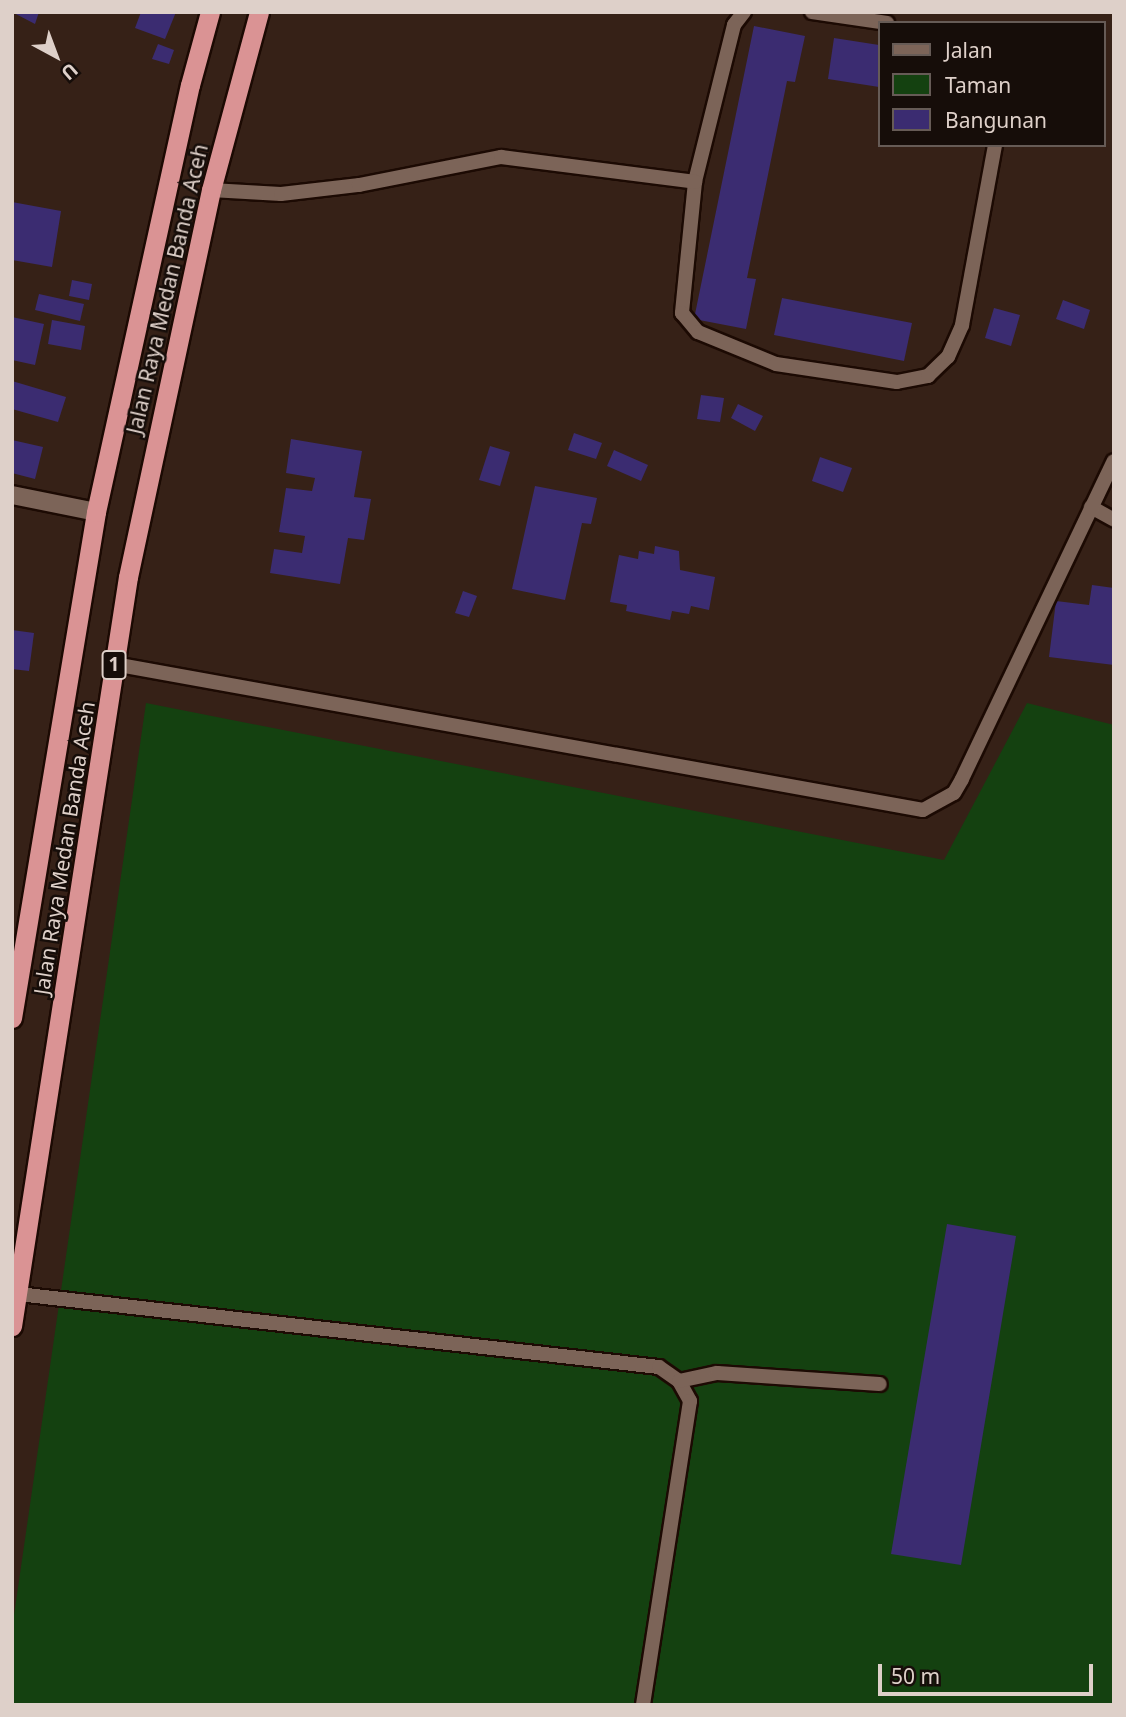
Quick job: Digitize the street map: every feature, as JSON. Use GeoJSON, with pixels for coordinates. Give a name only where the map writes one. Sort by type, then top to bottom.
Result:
{"type":"FeatureCollection","features":[{"type":"Feature","properties":{"kind":"highway","name":"Jalan Raya Medan Banda Aceh"},"geometry":{"type":"LineString","coordinates":[[12,1018],[96,512],[190,85],[210,12]]}},
{"type":"Feature","properties":{"kind":"highway","name":"Jalan Raya Medan Banda Aceh"},"geometry":{"type":"LineString","coordinates":[[12,1326],[114,664],[156,432],[211,190],[259,12]]}},
{"type":"Feature","properties":{"kind":"street"},"geometry":{"type":"LineString","coordinates":[[12,495],[96,512]]}},
{"type":"Feature","properties":{"kind":"lane"},"geometry":{"type":"LineString","coordinates":[[744,12],[734,25],[695,182],[682,313],[698,332],[776,364],[897,382],[928,376],[948,357],[962,325],[995,147]]}},
{"type":"Feature","properties":{"kind":"lane"},"geometry":{"type":"LineString","coordinates":[[812,12],[878,22]]}},
{"type":"Feature","properties":{"kind":"lane"},"geometry":{"type":"LineString","coordinates":[[211,190],[281,194],[359,186],[501,157],[695,182]]}},
{"type":"Feature","properties":{"kind":"lane"},"geometry":{"type":"LineString","coordinates":[[114,664],[923,810],[940,804],[962,779],[1114,461]]}},
{"type":"Feature","properties":{"kind":"lane"},"geometry":{"type":"LineString","coordinates":[[1091,507],[1114,520]]}},
{"type":"Feature","properties":{"kind":"lane"},"geometry":{"type":"LineString","coordinates":[[18,1294],[659,1367],[679,1381],[690,1401],[643,1705]]}},
{"type":"Feature","properties":{"kind":"lane"},"geometry":{"type":"LineString","coordinates":[[679,1381],[717,1373],[880,1384]]}},
{"type":"Feature","properties":{"kind":"green space"},"geometry":{"type":"Polygon","coordinates":[[[146,703],[944,860],[1027,703],[1114,725],[1114,1705],[12,1705],[12,1629],[146,703]]]}},
{"type":"Feature","properties":{"kind":"building"},"geometry":{"type":"Polygon","coordinates":[[[12,12],[39,12],[35,24],[12,12]]]}},
{"type":"Feature","properties":{"kind":"building"},"geometry":{"type":"Polygon","coordinates":[[[141,12],[176,12],[165,39],[135,28],[141,12]]]}},
{"type":"Feature","properties":{"kind":"building"},"geometry":{"type":"Polygon","coordinates":[[[754,26],[805,36],[795,82],[787,81],[747,278],[756,279],[746,329],[694,319],[754,26]]]}},
{"type":"Feature","properties":{"kind":"building"},"geometry":{"type":"Polygon","coordinates":[[[834,38],[878,45],[878,87],[828,79],[834,38]]]}},
{"type":"Feature","properties":{"kind":"building"},"geometry":{"type":"Polygon","coordinates":[[[158,44],[174,50],[169,64],[152,59],[158,44]]]}},
{"type":"Feature","properties":{"kind":"building"},"geometry":{"type":"Polygon","coordinates":[[[12,202],[61,211],[52,267],[12,260],[12,202]]]}},
{"type":"Feature","properties":{"kind":"building"},"geometry":{"type":"Polygon","coordinates":[[[72,280],[92,284],[89,300],[69,296],[72,280]]]}},
{"type":"Feature","properties":{"kind":"building"},"geometry":{"type":"Polygon","coordinates":[[[39,294],[84,304],[80,321],[35,310],[39,294]]]}},
{"type":"Feature","properties":{"kind":"building"},"geometry":{"type":"Polygon","coordinates":[[[782,298],[912,323],[904,361],[774,335],[782,298]]]}},
{"type":"Feature","properties":{"kind":"building"},"geometry":{"type":"Polygon","coordinates":[[[1063,300],[1090,310],[1084,329],[1056,319],[1063,300]]]}},
{"type":"Feature","properties":{"kind":"building"},"geometry":{"type":"Polygon","coordinates":[[[994,308],[1020,315],[1011,346],[985,338],[994,308]]]}},
{"type":"Feature","properties":{"kind":"building"},"geometry":{"type":"Polygon","coordinates":[[[12,317],[44,324],[35,365],[12,360],[12,317]]]}},
{"type":"Feature","properties":{"kind":"building"},"geometry":{"type":"Polygon","coordinates":[[[52,320],[85,326],[81,350],[48,344],[52,320]]]}},
{"type":"Feature","properties":{"kind":"building"},"geometry":{"type":"Polygon","coordinates":[[[12,381],[66,397],[58,422],[12,409],[12,381]]]}},
{"type":"Feature","properties":{"kind":"building"},"geometry":{"type":"Polygon","coordinates":[[[701,395],[724,398],[720,422],[697,419],[701,395]]]}},
{"type":"Feature","properties":{"kind":"building"},"geometry":{"type":"Polygon","coordinates":[[[738,404],[763,416],[755,431],[731,418],[738,404]]]}},
{"type":"Feature","properties":{"kind":"building"},"geometry":{"type":"Polygon","coordinates":[[[574,433],[602,443],[596,459],[568,450],[574,433]]]}},
{"type":"Feature","properties":{"kind":"building"},"geometry":{"type":"Polygon","coordinates":[[[291,439],[362,451],[354,497],[371,499],[364,540],[348,538],[340,584],[270,573],[274,549],[302,553],[305,536],[279,532],[286,488],[312,491],[315,478],[286,473],[291,439]]]}},
{"type":"Feature","properties":{"kind":"building"},"geometry":{"type":"Polygon","coordinates":[[[12,440],[43,447],[35,479],[12,473],[12,440]]]}},
{"type":"Feature","properties":{"kind":"building"},"geometry":{"type":"Polygon","coordinates":[[[490,446],[510,452],[500,486],[479,480],[490,446]]]}},
{"type":"Feature","properties":{"kind":"building"},"geometry":{"type":"Polygon","coordinates":[[[614,450],[648,465],[641,481],[607,466],[614,450]]]}},
{"type":"Feature","properties":{"kind":"building"},"geometry":{"type":"Polygon","coordinates":[[[820,457],[852,468],[843,492],[812,481],[820,457]]]}},
{"type":"Feature","properties":{"kind":"building"},"geometry":{"type":"Polygon","coordinates":[[[535,486],[597,498],[591,524],[582,523],[565,600],[512,589],[535,486]]]}},
{"type":"Feature","properties":{"kind":"building"},"geometry":{"type":"Polygon","coordinates":[[[655,546],[679,551],[680,570],[715,577],[709,610],[691,606],[689,614],[672,611],[670,620],[626,611],[627,605],[610,602],[619,555],[638,559],[639,551],[654,554],[655,546]]]}},
{"type":"Feature","properties":{"kind":"building"},"geometry":{"type":"Polygon","coordinates":[[[1092,585],[1114,588],[1114,665],[1049,657],[1056,601],[1089,605],[1092,585]]]}},
{"type":"Feature","properties":{"kind":"building"},"geometry":{"type":"Polygon","coordinates":[[[463,591],[477,596],[469,617],[455,613],[463,591]]]}},
{"type":"Feature","properties":{"kind":"building"},"geometry":{"type":"Polygon","coordinates":[[[12,630],[34,633],[29,671],[12,669],[12,630]]]}},
{"type":"Feature","properties":{"kind":"building"},"geometry":{"type":"Polygon","coordinates":[[[947,1224],[1016,1236],[961,1565],[891,1554],[947,1224]]]}}]}
